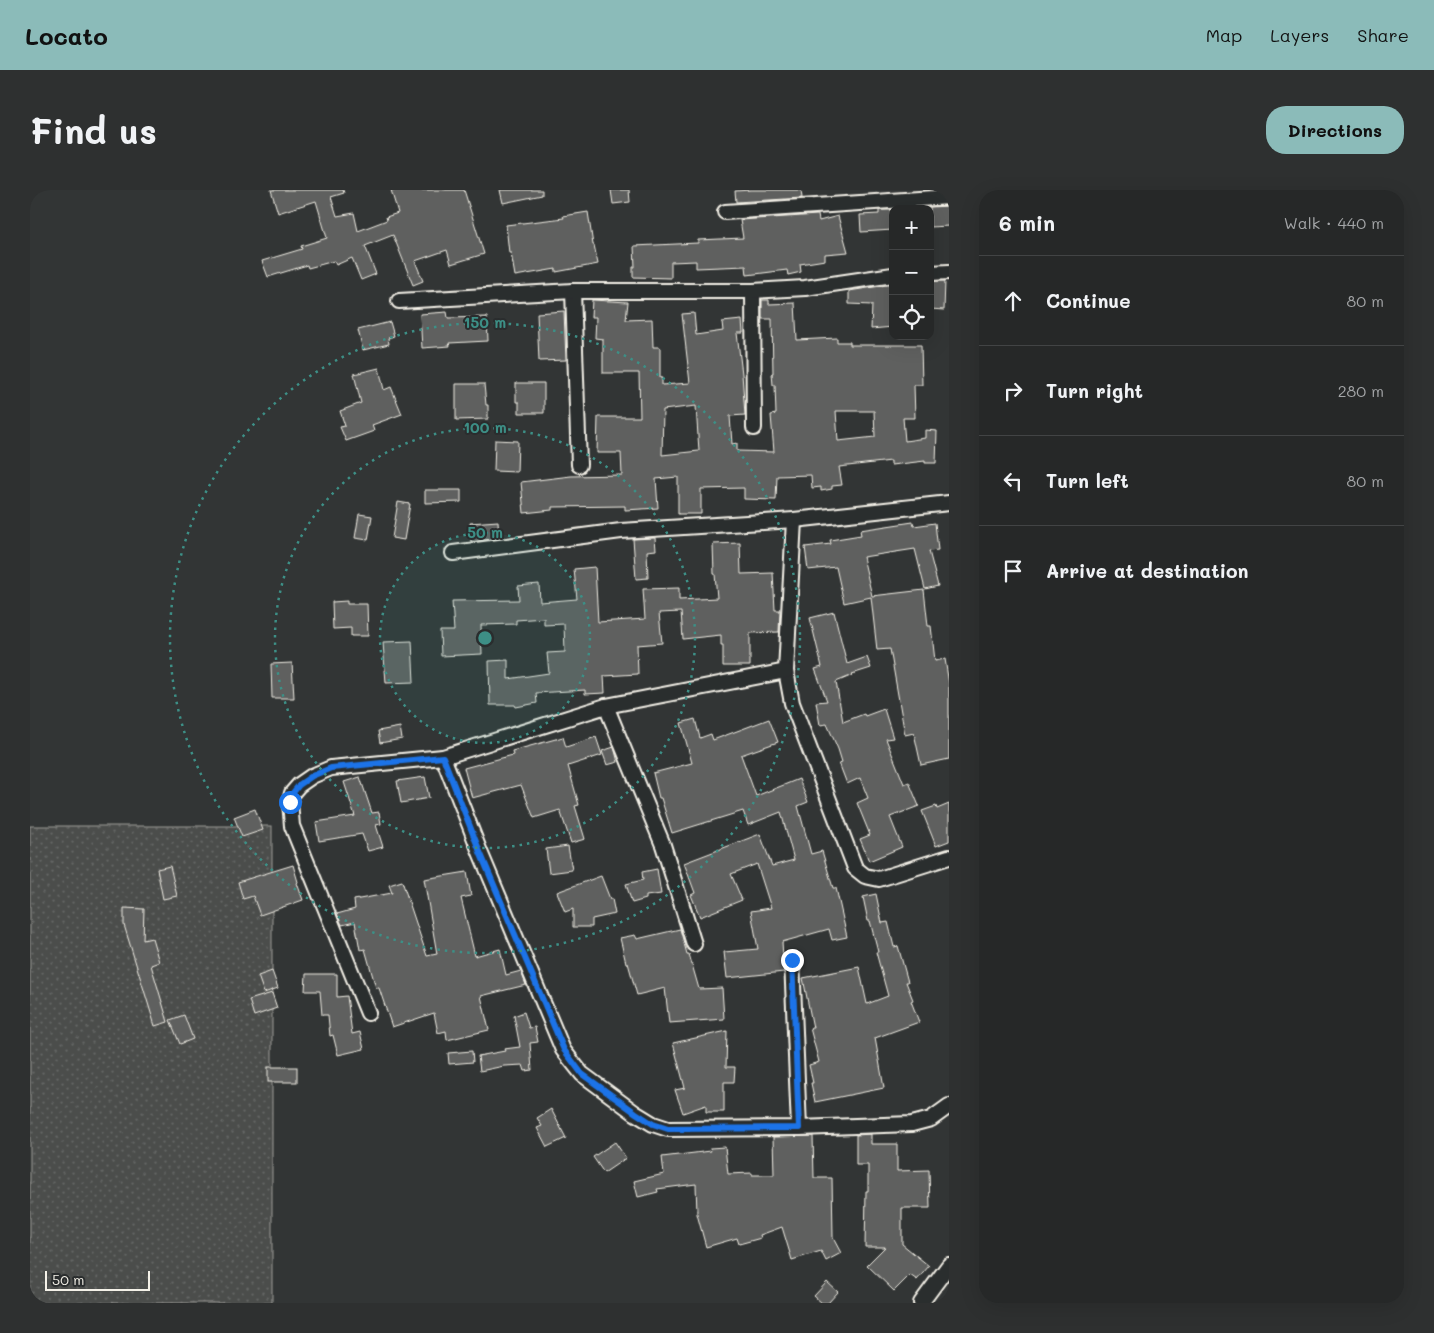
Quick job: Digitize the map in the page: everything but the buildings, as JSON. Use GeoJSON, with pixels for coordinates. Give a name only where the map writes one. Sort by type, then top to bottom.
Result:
{"type":"FeatureCollection","features":[{"type":"Feature","properties":{"kind":"street"},"geometry":{"type":"LineString","coordinates":[[725,212],[949,197]]}},
{"type":"Feature","properties":{"kind":"street"},"geometry":{"type":"LineString","coordinates":[[934,272],[949,272]]}},
{"type":"Feature","properties":{"kind":"street"},"geometry":{"type":"LineString","coordinates":[[400,302],[573,292],[752,291],[805,288],[889,276]]}},
{"type":"Feature","properties":{"kind":"street"},"geometry":{"type":"LineString","coordinates":[[752,291],[754,428]]}},
{"type":"Feature","properties":{"kind":"street"},"geometry":{"type":"LineString","coordinates":[[573,292],[579,464]]}},
{"type":"Feature","properties":{"kind":"street"},"geometry":{"type":"LineString","coordinates":[[453,553],[621,531],[794,520],[949,503]]}},
{"type":"Feature","properties":{"kind":"street"},"geometry":{"type":"LineString","coordinates":[[794,520],[786,671],[792,703],[856,868],[865,876],[879,879],[949,857]]}},
{"type":"Feature","properties":{"kind":"street"},"geometry":{"type":"LineString","coordinates":[[368,1014],[292,826],[290,802],[292,794],[299,785],[312,776],[331,768],[443,757],[606,706],[786,671]]}},
{"type":"Feature","properties":{"kind":"street"},"geometry":{"type":"LineString","coordinates":[[606,706],[663,845],[694,944]]}},
{"type":"Feature","properties":{"kind":"street"},"geometry":{"type":"LineString","coordinates":[[443,757],[480,852],[564,1050],[582,1074],[636,1113],[653,1124],[668,1129],[799,1128],[912,1124],[931,1119],[949,1106]]}},
{"type":"Feature","properties":{"kind":"street"},"geometry":{"type":"LineString","coordinates":[[792,960],[799,1128]]}},
{"type":"Feature","properties":{"kind":"street"},"geometry":{"type":"LineString","coordinates":[[921,1303],[949,1265]]}},
{"type":"Feature","properties":{"kind":"shaded area"},"geometry":{"type":"Polygon","coordinates":[[[30,826],[272,826],[272,1303],[30,1303],[30,826]]]}},
{"type":"Feature","properties":{"kind":"route"},"geometry":{"type":"LineString","coordinates":[[290,802],[292,794],[299,785],[312,776],[331,768],[443,757],[480,852],[564,1050],[582,1074],[610,1096],[653,1124],[668,1129],[799,1128],[792,960]]}}]}
